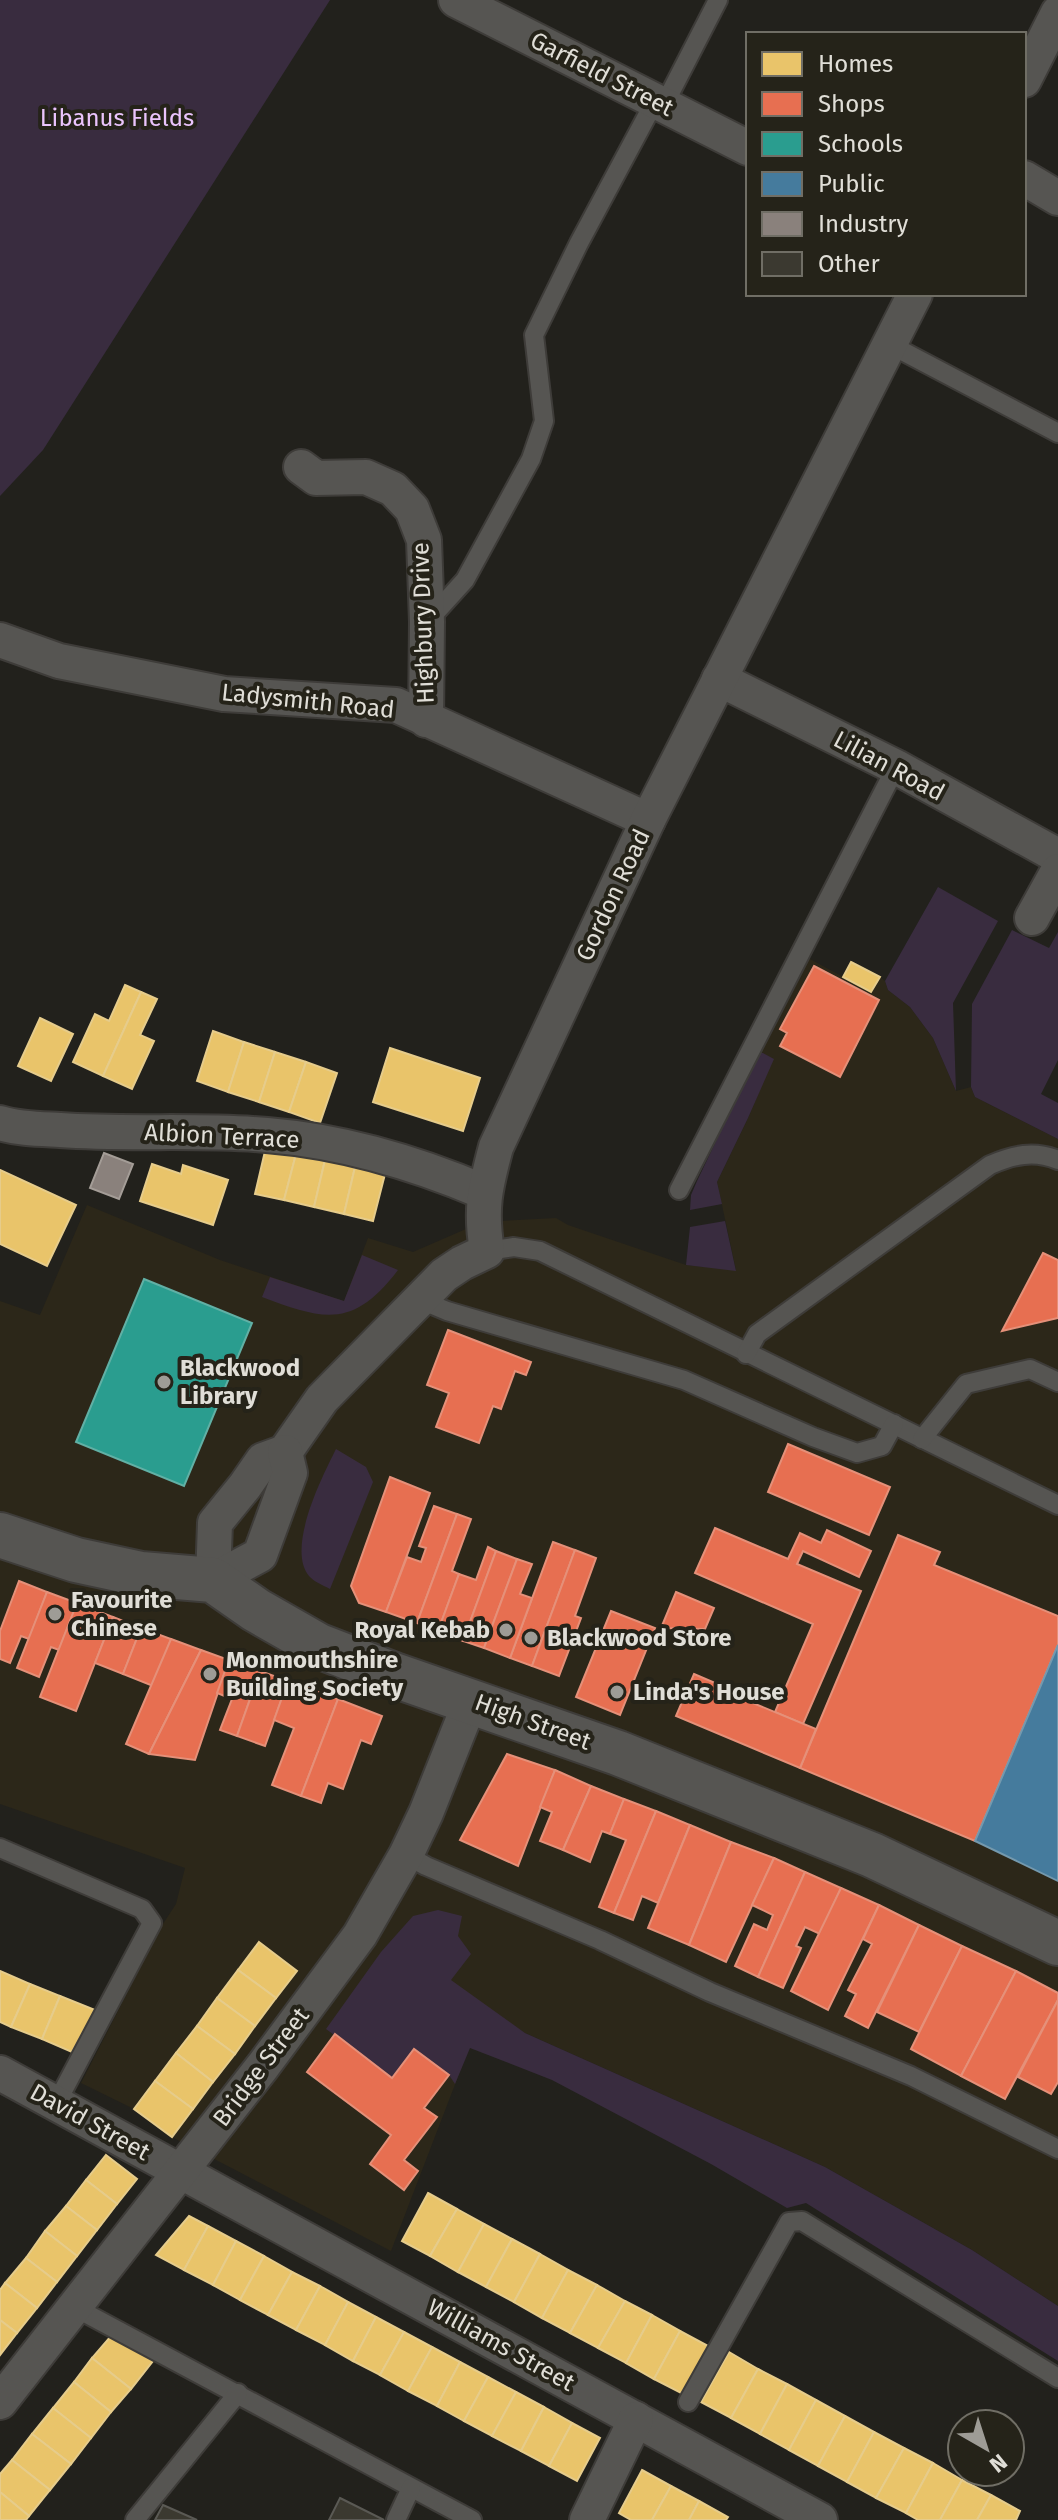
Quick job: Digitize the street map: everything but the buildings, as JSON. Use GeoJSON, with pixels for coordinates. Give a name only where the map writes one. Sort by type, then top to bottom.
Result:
{"type":"FeatureCollection","features":[{"type":"Feature","properties":{"kind":"main road"},"geometry":{"type":"LineString","coordinates":[[0,1535],[76,1560],[141,1574],[213,1580]]}},
{"type":"Feature","properties":{"kind":"main road","name":"High Street"},"geometry":{"type":"LineString","coordinates":[[213,1580],[256,1610],[319,1646],[618,1753],[872,1855],[1058,1943]]}},
{"type":"Feature","properties":{"kind":"street","name":"Garfield Street"},"geometry":{"type":"LineString","coordinates":[[456,0],[746,147]]}},
{"type":"Feature","properties":{"kind":"street"},"geometry":{"type":"LineString","coordinates":[[1026,76],[1058,13]]}},
{"type":"Feature","properties":{"kind":"street"},"geometry":{"type":"LineString","coordinates":[[1026,179],[1058,198]]}},
{"type":"Feature","properties":{"kind":"street","name":"Gordon Road"},"geometry":{"type":"LineString","coordinates":[[487,1251],[482,1222],[484,1192],[496,1147],[648,820],[914,296]]}},
{"type":"Feature","properties":{"kind":"street","name":"Highbury Drive"},"geometry":{"type":"LineString","coordinates":[[301,467],[316,478],[366,477],[393,489],[412,509],[424,540],[426,720]]}},
{"type":"Feature","properties":{"kind":"street","name":"Ladysmith Road"},"geometry":{"type":"LineString","coordinates":[[0,640],[59,661],[224,694],[396,705],[648,820]]}},
{"type":"Feature","properties":{"kind":"street","name":"Lilian Road"},"geometry":{"type":"LineString","coordinates":[[719,679],[896,767],[1058,856]]}},
{"type":"Feature","properties":{"kind":"street"},"geometry":{"type":"LineString","coordinates":[[1032,918],[1058,871]]}},
{"type":"Feature","properties":{"kind":"street","name":"Albion Terrace"},"geometry":{"type":"LineString","coordinates":[[0,1123],[12,1127],[83,1131],[266,1134],[319,1141],[426,1169],[484,1192]]}},
{"type":"Feature","properties":{"kind":"street"},"geometry":{"type":"LineString","coordinates":[[213,1580],[215,1523],[263,1460],[285,1452],[322,1399],[444,1275],[487,1251]]}},
{"type":"Feature","properties":{"kind":"street"},"geometry":{"type":"LineString","coordinates":[[213,1580],[260,1555],[290,1473],[285,1452]]}},
{"type":"Feature","properties":{"kind":"street","name":"Bridge Street"},"geometry":{"type":"LineString","coordinates":[[0,2402],[263,2066],[360,1935],[406,1855],[432,1800],[471,1700]]}},
{"type":"Feature","properties":{"kind":"street","name":"David Street"},"geometry":{"type":"LineString","coordinates":[[0,2073],[181,2171]]}},
{"type":"Feature","properties":{"kind":"street","name":"Williams Street"},"geometry":{"type":"LineString","coordinates":[[181,2171],[820,2520]]}},
{"type":"Feature","properties":{"kind":"street"},"geometry":{"type":"LineString","coordinates":[[587,2520],[636,2419]]}},
{"type":"Feature","properties":{"kind":"lane"},"geometry":{"type":"LineString","coordinates":[[427,622],[465,580],[531,459],[544,421],[534,335],[579,243],[718,0]]}},
{"type":"Feature","properties":{"kind":"lane"},"geometry":{"type":"LineString","coordinates":[[889,344],[1058,433]]}},
{"type":"Feature","properties":{"kind":"lane"},"geometry":{"type":"LineString","coordinates":[[679,1190],[896,767]]}},
{"type":"Feature","properties":{"kind":"lane"},"geometry":{"type":"LineString","coordinates":[[746,1354],[757,1334],[990,1165],[1009,1156],[1027,1154],[1058,1160]]}},
{"type":"Feature","properties":{"kind":"lane"},"geometry":{"type":"LineString","coordinates":[[487,1251],[514,1247],[540,1251],[1058,1505]]}},
{"type":"Feature","properties":{"kind":"lane"},"geometry":{"type":"LineString","coordinates":[[421,1300],[447,1311],[684,1380],[857,1453],[882,1446],[894,1424]]}},
{"type":"Feature","properties":{"kind":"lane"},"geometry":{"type":"LineString","coordinates":[[922,1439],[966,1384],[1030,1369],[1058,1382]]}},
{"type":"Feature","properties":{"kind":"lane"},"geometry":{"type":"LineString","coordinates":[[0,1848],[142,1909],[152,1923],[57,2102]]}},
{"type":"Feature","properties":{"kind":"lane"},"geometry":{"type":"LineString","coordinates":[[406,1855],[710,1992],[911,2076],[1058,2149]]}},
{"type":"Feature","properties":{"kind":"lane"},"geometry":{"type":"LineString","coordinates":[[688,2402],[789,2222],[802,2221],[1058,2378]]}},
{"type":"Feature","properties":{"kind":"lane"},"geometry":{"type":"LineString","coordinates":[[74,2307],[472,2520]]}},
{"type":"Feature","properties":{"kind":"lane"},"geometry":{"type":"LineString","coordinates":[[135,2520],[238,2393]]}},
{"type":"Feature","properties":{"kind":"lane"},"geometry":{"type":"LineString","coordinates":[[396,2520],[411,2488]]}},
{"type":"Feature","properties":{"kind":"shaded area"},"geometry":{"type":"Polygon","coordinates":[[[808,958],[871,992],[880,977],[888,990],[910,1007],[933,1038],[956,1091],[971,1087],[975,1097],[1058,1139],[1058,2306],[972,2250],[825,2167],[525,2033],[502,2018],[469,2048],[391,2251],[172,2137],[134,2109],[81,2083],[161,1927],[176,1904],[185,1868],[0,1804],[0,1301],[40,1315],[87,1205],[220,1260],[344,1301],[368,1238],[413,1252],[482,1222],[556,1218],[568,1225],[686,1265],[736,1270],[717,1182],[773,1059],[759,1051],[808,958]]]}},
{"type":"Feature","properties":{"kind":"green space","name":"Libanus Fields"},"geometry":{"type":"Polygon","coordinates":[[[0,0],[330,0],[43,450],[0,496],[0,0]]]}},
{"type":"Feature","properties":{"kind":"green space"},"geometry":{"type":"Polygon","coordinates":[[[938,887],[998,921],[953,1003],[956,1091],[933,1038],[910,1007],[888,990],[885,981],[938,887]]]}},
{"type":"Feature","properties":{"kind":"green space"},"geometry":{"type":"Polygon","coordinates":[[[1012,930],[1049,948],[1058,932],[1058,1060],[1041,1094],[1058,1103],[1058,1139],[975,1097],[971,1087],[972,1004],[1012,930]]]}},
{"type":"Feature","properties":{"kind":"green space"},"geometry":{"type":"Polygon","coordinates":[[[759,1051],[774,1059],[717,1182],[722,1204],[690,1210],[691,1195],[697,1181],[759,1051]]]}},
{"type":"Feature","properties":{"kind":"green space"},"geometry":{"type":"Polygon","coordinates":[[[725,1221],[736,1271],[686,1265],[690,1227],[725,1221]]]}},
{"type":"Feature","properties":{"kind":"green space"},"geometry":{"type":"Polygon","coordinates":[[[362,1255],[398,1270],[382,1289],[352,1310],[321,1314],[262,1297],[270,1277],[344,1301],[362,1255]]]}},
{"type":"Feature","properties":{"kind":"green space"},"geometry":{"type":"Polygon","coordinates":[[[336,1449],[366,1467],[373,1482],[330,1589],[309,1576],[303,1564],[302,1548],[309,1512],[336,1449]]]}},
{"type":"Feature","properties":{"kind":"green space"},"geometry":{"type":"Polygon","coordinates":[[[438,1910],[462,1916],[458,1936],[471,1954],[451,1980],[525,2033],[825,2167],[972,2250],[1058,2306],[1058,2361],[806,2203],[787,2208],[552,2080],[470,2048],[455,2084],[449,2075],[414,2049],[392,2078],[326,2029],[381,1952],[413,1916],[438,1910]]]}},
{"type":"Feature","properties":{"kind":"place","name":"Blackwood Library"},"geometry":{"type":"Point","coordinates":[164,1382]}},
{"type":"Feature","properties":{"kind":"place","name":"Favourite Chinese"},"geometry":{"type":"Point","coordinates":[55,1614]}},
{"type":"Feature","properties":{"kind":"place","name":"Royal Kebab"},"geometry":{"type":"Point","coordinates":[506,1630]}},
{"type":"Feature","properties":{"kind":"place","name":"Blackwood Store"},"geometry":{"type":"Point","coordinates":[531,1638]}},
{"type":"Feature","properties":{"kind":"place","name":"Monmouthshire Building Society"},"geometry":{"type":"Point","coordinates":[210,1674]}},
{"type":"Feature","properties":{"kind":"place","name":"Linda's House"},"geometry":{"type":"Point","coordinates":[617,1692]}}]}
